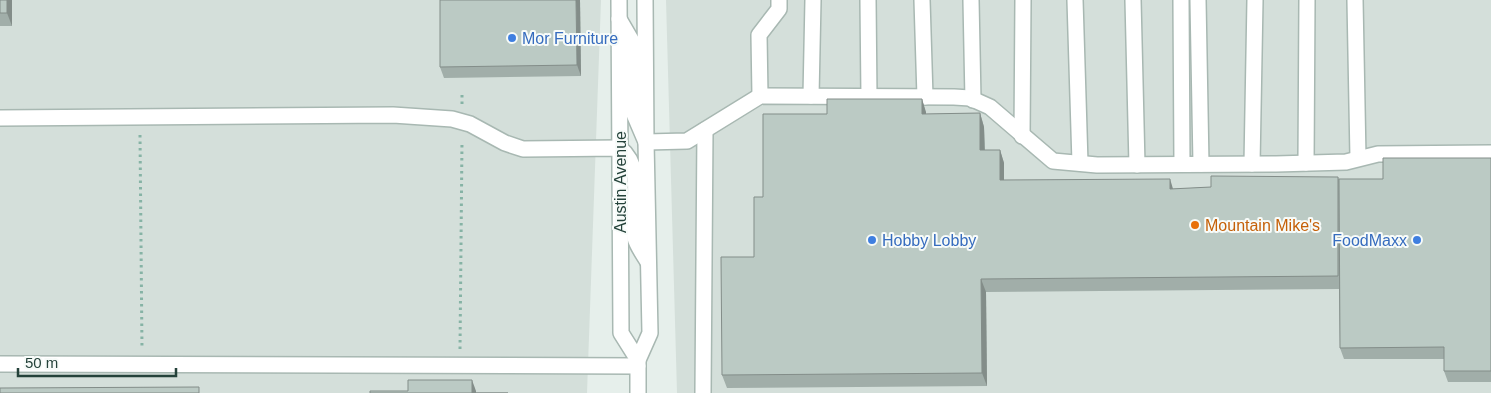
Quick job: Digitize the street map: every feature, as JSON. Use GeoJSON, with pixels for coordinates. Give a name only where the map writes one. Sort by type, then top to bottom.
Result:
{"type":"FeatureCollection","features":[{"type":"Feature","properties":{"kind":"street","name":"Austin Avenue"},"geometry":{"type":"LineString","coordinates":[[619,0],[621,333],[638,363]]}},
{"type":"Feature","properties":{"kind":"street","name":"Austin Avenue"},"geometry":{"type":"LineString","coordinates":[[638,393],[638,363],[650,333],[645,0]]}},
{"type":"Feature","properties":{"kind":"street"},"geometry":{"type":"LineString","coordinates":[[760,96],[759,35],[779,9],[779,0]]}},
{"type":"Feature","properties":{"kind":"street"},"geometry":{"type":"LineString","coordinates":[[812,96],[813,0]]}},
{"type":"Feature","properties":{"kind":"street"},"geometry":{"type":"LineString","coordinates":[[868,0],[869,97]]}},
{"type":"Feature","properties":{"kind":"street"},"geometry":{"type":"LineString","coordinates":[[922,0],[925,97]]}},
{"type":"Feature","properties":{"kind":"street"},"geometry":{"type":"LineString","coordinates":[[972,0],[973,100]]}},
{"type":"Feature","properties":{"kind":"street"},"geometry":{"type":"LineString","coordinates":[[1022,136],[1023,0]]}},
{"type":"Feature","properties":{"kind":"street"},"geometry":{"type":"LineString","coordinates":[[1074,0],[1080,163]]}},
{"type":"Feature","properties":{"kind":"street"},"geometry":{"type":"LineString","coordinates":[[1133,0],[1137,165]]}},
{"type":"Feature","properties":{"kind":"street"},"geometry":{"type":"LineString","coordinates":[[1181,0],[1182,164]]}},
{"type":"Feature","properties":{"kind":"street"},"geometry":{"type":"LineString","coordinates":[[1198,0],[1201,164]]}},
{"type":"Feature","properties":{"kind":"street"},"geometry":{"type":"LineString","coordinates":[[1252,164],[1255,0]]}},
{"type":"Feature","properties":{"kind":"street"},"geometry":{"type":"LineString","coordinates":[[1306,163],[1307,0]]}},
{"type":"Feature","properties":{"kind":"street"},"geometry":{"type":"LineString","coordinates":[[1355,0],[1358,158]]}},
{"type":"Feature","properties":{"kind":"street"},"geometry":{"type":"LineString","coordinates":[[619,19],[633,43],[634,114],[646,142],[687,141],[760,96],[925,97],[973,100],[990,108],[1053,161],[1137,165],[1252,164],[1346,162],[1378,154],[1491,153]]}},
{"type":"Feature","properties":{"kind":"street"},"geometry":{"type":"LineString","coordinates":[[0,118],[393,115],[462,121],[505,143],[523,149],[620,148],[627,155],[633,168],[636,240],[648,262]]}},
{"type":"Feature","properties":{"kind":"street"},"geometry":{"type":"LineString","coordinates":[[703,393],[705,130]]}},
{"type":"Feature","properties":{"kind":"street"},"geometry":{"type":"LineString","coordinates":[[0,364],[460,365],[638,363]]}},
{"type":"Feature","properties":{"kind":"path"},"geometry":{"type":"LineString","coordinates":[[460,365],[462,92]]}},
{"type":"Feature","properties":{"kind":"path"},"geometry":{"type":"LineString","coordinates":[[140,117],[142,365]]}},
{"type":"Feature","properties":{"kind":"shaded area"},"geometry":{"type":"Polygon","coordinates":[[[0,0],[601,0],[587,393],[0,393],[0,0]]]}},
{"type":"Feature","properties":{"kind":"shaded area"},"geometry":{"type":"Polygon","coordinates":[[[666,0],[1491,0],[1491,393],[677,393],[666,0]]]}},
{"type":"Feature","properties":{"kind":"building"},"geometry":{"type":"Polygon","coordinates":[[[0,0],[7,0],[7,13],[0,13],[0,0]]]}},
{"type":"Feature","properties":{"kind":"building","name":"Mor Furniture"},"geometry":{"type":"Polygon","coordinates":[[[440,0],[576,0],[577,65],[440,67],[440,0]]]}},
{"type":"Feature","properties":{"kind":"building"},"geometry":{"type":"Polygon","coordinates":[[[827,99],[922,99],[922,114],[980,113],[980,150],[1000,150],[1000,180],[1170,179],[1170,189],[1211,187],[1211,176],[1338,177],[1338,276],[981,279],[982,373],[722,375],[721,257],[754,257],[754,197],[763,197],[763,114],[827,114],[827,99]]]}},
{"type":"Feature","properties":{"kind":"building","name":"FoodMaxx"},"geometry":{"type":"Polygon","coordinates":[[[1383,158],[1491,158],[1491,371],[1444,371],[1444,347],[1340,348],[1339,179],[1383,179],[1383,158]]]}},
{"type":"Feature","properties":{"kind":"building"},"geometry":{"type":"Polygon","coordinates":[[[408,380],[472,380],[472,393],[370,393],[370,391],[408,391],[408,380]]]}},
{"type":"Feature","properties":{"kind":"building"},"geometry":{"type":"Polygon","coordinates":[[[199,387],[199,393],[0,393],[0,388],[199,387]]]}},
{"type":"Feature","properties":{"kind":"place","name":"Mor Furniture"},"geometry":{"type":"Point","coordinates":[512,38]}},
{"type":"Feature","properties":{"kind":"place","name":"Mountain Mike's"},"geometry":{"type":"Point","coordinates":[1195,225]}},
{"type":"Feature","properties":{"kind":"place","name":"Hobby Lobby"},"geometry":{"type":"Point","coordinates":[872,240]}},
{"type":"Feature","properties":{"kind":"place","name":"FoodMaxx"},"geometry":{"type":"Point","coordinates":[1417,240]}}]}
